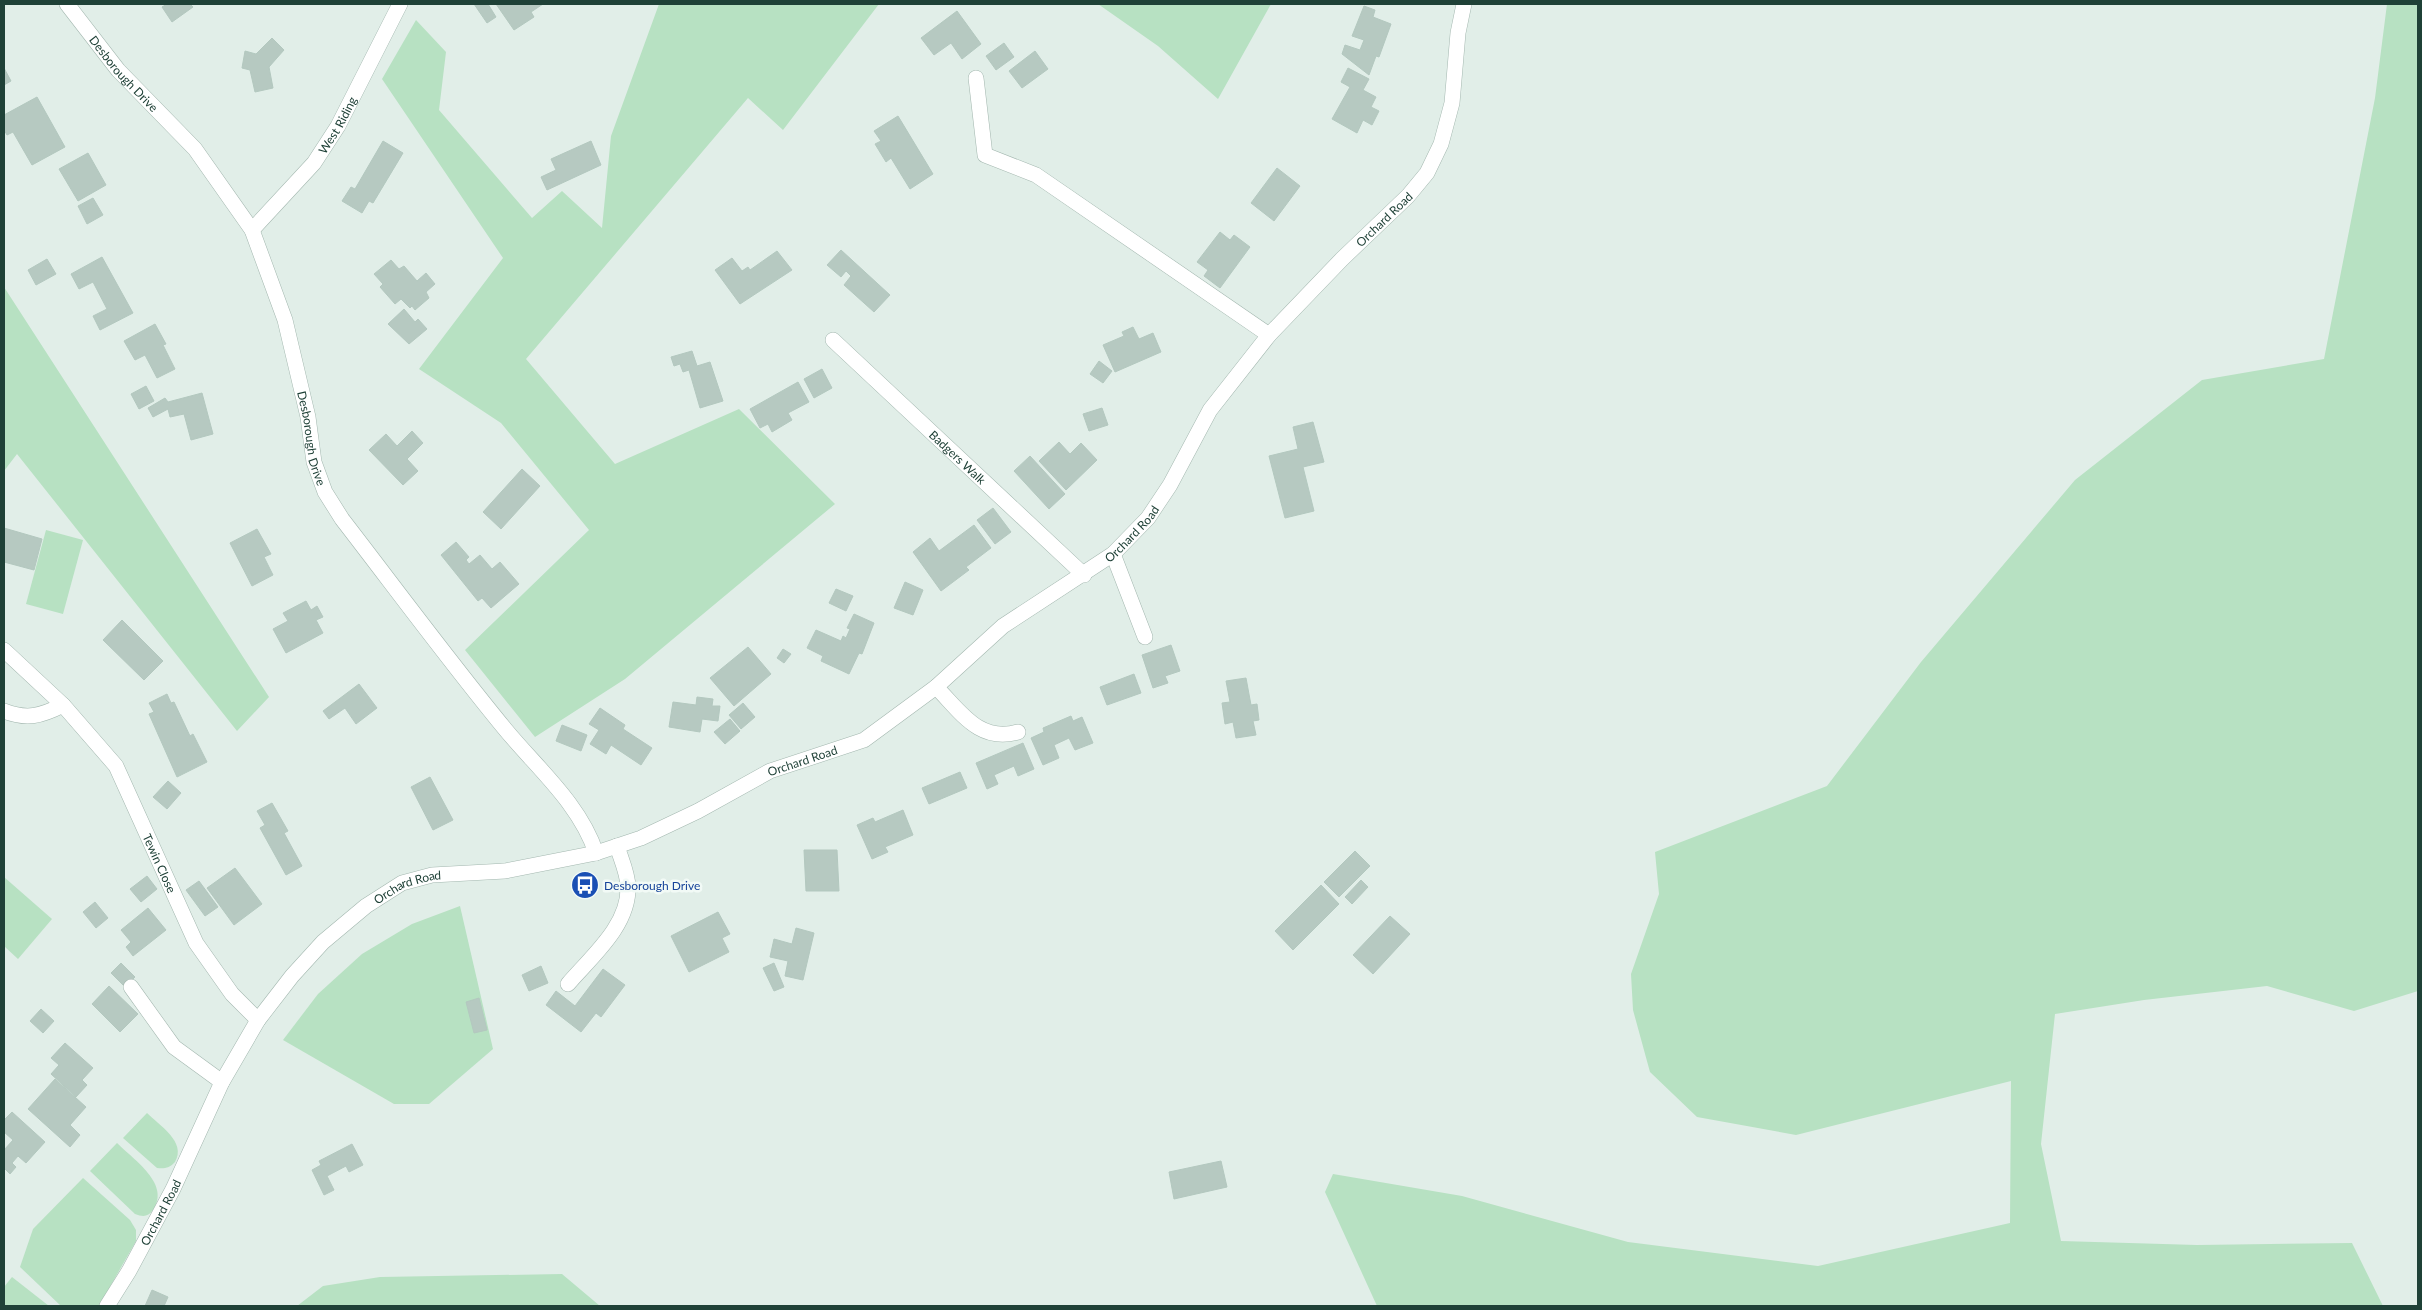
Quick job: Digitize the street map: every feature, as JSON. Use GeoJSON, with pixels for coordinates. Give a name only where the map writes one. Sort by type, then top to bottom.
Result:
{"type":"FeatureCollection","features":[{"type":"Feature","properties":{"kind":"street","name":"Desborough Drive"},"geometry":{"type":"LineString","coordinates":[[68,4],[118,70],[195,149],[252,230],[285,320],[308,418],[314,462],[325,492],[342,519],[499,721],[574,810],[591,835],[596,853]]}},
{"type":"Feature","properties":{"kind":"street","name":"West Riding"},"geometry":{"type":"LineString","coordinates":[[252,230],[314,163],[338,126],[400,4]]}},
{"type":"Feature","properties":{"kind":"street","name":"Orchard Road"},"geometry":{"type":"LineString","coordinates":[[107,1306],[129,1271],[174,1190],[222,1082],[258,1020],[292,976],[323,942],[366,906],[402,883],[432,875],[505,871],[596,853],[641,838],[698,811],[770,771],[864,740],[936,687],[1003,626],[1084,575],[1113,554],[1148,518],[1170,485],[1210,410],[1269,335],[1342,259],[1408,196],[1427,173],[1441,144],[1452,103],[1458,33],[1464,4]]}},
{"type":"Feature","properties":{"kind":"street"},"geometry":{"type":"LineString","coordinates":[[976,78],[985,155],[1036,175],[1269,335]]}},
{"type":"Feature","properties":{"kind":"street","name":"Badgers Walk"},"geometry":{"type":"LineString","coordinates":[[833,340],[1084,575]]}},
{"type":"Feature","properties":{"kind":"street"},"geometry":{"type":"LineString","coordinates":[[1113,554],[1145,637]]}},
{"type":"Feature","properties":{"kind":"street","name":"Tewin Close"},"geometry":{"type":"LineString","coordinates":[[4,650],[63,705],[116,766],[196,943],[232,994],[258,1020]]}},
{"type":"Feature","properties":{"kind":"street"},"geometry":{"type":"LineString","coordinates":[[936,687],[976,728],[1003,736],[1018,732]]}},
{"type":"Feature","properties":{"kind":"street"},"geometry":{"type":"LineString","coordinates":[[4,711],[19,717],[45,714],[63,705]]}},
{"type":"Feature","properties":{"kind":"street"},"geometry":{"type":"LineString","coordinates":[[568,984],[612,933],[622,916],[628,886],[617,846]]}},
{"type":"Feature","properties":{"kind":"street"},"geometry":{"type":"LineString","coordinates":[[131,987],[174,1048],[222,1082]]}},
{"type":"Feature","properties":{"kind":"green space"},"geometry":{"type":"Polygon","coordinates":[[[659,4],[879,4],[783,130],[748,98],[526,359],[615,464],[739,409],[835,504],[625,679],[535,737],[465,650],[589,530],[501,423],[419,369],[503,258],[382,79],[416,20],[446,52],[439,110],[532,218],[562,191],[602,228],[611,136],[659,4]]]}},
{"type":"Feature","properties":{"kind":"green space"},"geometry":{"type":"Polygon","coordinates":[[[1098,4],[1271,4],[1218,99],[1158,46],[1098,4]]]}},
{"type":"Feature","properties":{"kind":"green space"},"geometry":{"type":"Polygon","coordinates":[[[2387,4],[2418,4],[2418,991],[2354,1011],[2267,986],[2144,1000],[2055,1014],[2041,1144],[2061,1241],[2197,1245],[2352,1243],[2383,1306],[1377,1306],[1325,1192],[1333,1174],[1462,1196],[1628,1242],[1818,1266],[2010,1223],[2011,1081],[1796,1135],[1697,1117],[1650,1072],[1633,1010],[1631,974],[1659,894],[1655,852],[1827,786],[1921,662],[2075,480],[2202,380],[2324,359],[2375,98],[2387,4]]]}},
{"type":"Feature","properties":{"kind":"green space"},"geometry":{"type":"Polygon","coordinates":[[[4,287],[269,697],[237,731],[17,454],[4,471],[4,287]]]}},
{"type":"Feature","properties":{"kind":"green space"},"geometry":{"type":"Polygon","coordinates":[[[46,530],[83,540],[63,614],[26,604],[46,530]]]}},
{"type":"Feature","properties":{"kind":"green space"},"geometry":{"type":"Polygon","coordinates":[[[4,877],[52,919],[18,959],[4,946],[4,877]]]}},
{"type":"Feature","properties":{"kind":"green space"},"geometry":{"type":"Polygon","coordinates":[[[460,906],[493,1049],[429,1104],[394,1104],[283,1040],[318,994],[362,954],[412,924],[460,906]]]}},
{"type":"Feature","properties":{"kind":"green space"},"geometry":{"type":"Polygon","coordinates":[[[147,1113],[175,1141],[178,1155],[175,1162],[169,1167],[157,1168],[123,1138],[147,1113]]]}},
{"type":"Feature","properties":{"kind":"green space"},"geometry":{"type":"Polygon","coordinates":[[[117,1143],[141,1165],[154,1182],[157,1200],[153,1210],[147,1215],[135,1214],[90,1171],[117,1143]]]}},
{"type":"Feature","properties":{"kind":"green space"},"geometry":{"type":"Polygon","coordinates":[[[83,1178],[130,1220],[136,1230],[136,1241],[99,1306],[61,1306],[20,1267],[33,1229],[83,1178]]]}},
{"type":"Feature","properties":{"kind":"green space"},"geometry":{"type":"Polygon","coordinates":[[[562,1274],[600,1306],[297,1306],[323,1286],[380,1277],[562,1274]]]}},
{"type":"Feature","properties":{"kind":"green space"},"geometry":{"type":"Polygon","coordinates":[[[12,1277],[49,1306],[4,1306],[4,1287],[12,1277]]]}},
{"type":"Feature","properties":{"kind":"building"},"geometry":{"type":"Polygon","coordinates":[[[167,4],[190,4],[193,7],[172,22],[162,7],[167,4]]]}},
{"type":"Feature","properties":{"kind":"building"},"geometry":{"type":"Polygon","coordinates":[[[474,4],[488,4],[496,17],[487,23],[474,4]]]}},
{"type":"Feature","properties":{"kind":"building"},"geometry":{"type":"Polygon","coordinates":[[[496,4],[543,4],[531,12],[534,17],[514,30],[496,4]]]}},
{"type":"Feature","properties":{"kind":"building"},"geometry":{"type":"Polygon","coordinates":[[[1364,6],[1375,10],[1373,17],[1391,24],[1379,57],[1376,56],[1369,75],[1342,54],[1345,45],[1360,50],[1364,40],[1352,36],[1364,6]]]}},
{"type":"Feature","properties":{"kind":"building"},"geometry":{"type":"Polygon","coordinates":[[[957,11],[981,44],[962,59],[951,43],[934,55],[921,38],[957,11]]]}},
{"type":"Feature","properties":{"kind":"building"},"geometry":{"type":"Polygon","coordinates":[[[272,38],[284,50],[269,67],[273,88],[255,92],[250,70],[242,68],[245,51],[256,54],[272,38]]]}},
{"type":"Feature","properties":{"kind":"building"},"geometry":{"type":"Polygon","coordinates":[[[1004,43],[1014,57],[996,70],[986,56],[1004,43]]]}},
{"type":"Feature","properties":{"kind":"building"},"geometry":{"type":"Polygon","coordinates":[[[1035,51],[1048,69],[1022,88],[1009,71],[1035,51]]]}},
{"type":"Feature","properties":{"kind":"building"},"geometry":{"type":"Polygon","coordinates":[[[4,68],[11,81],[4,85],[4,68]]]}},
{"type":"Feature","properties":{"kind":"building"},"geometry":{"type":"Polygon","coordinates":[[[1348,68],[1369,79],[1363,90],[1376,97],[1371,107],[1379,111],[1372,125],[1363,120],[1357,133],[1332,119],[1350,87],[1341,82],[1348,68]]]}},
{"type":"Feature","properties":{"kind":"building"},"geometry":{"type":"Polygon","coordinates":[[[37,97],[65,147],[32,165],[13,132],[7,135],[4,130],[4,115],[37,97]]]}},
{"type":"Feature","properties":{"kind":"building"},"geometry":{"type":"Polygon","coordinates":[[[898,116],[933,174],[910,189],[891,158],[886,162],[875,144],[881,141],[874,131],[898,116]]]}},
{"type":"Feature","properties":{"kind":"building"},"geometry":{"type":"Polygon","coordinates":[[[383,141],[403,153],[373,203],[369,201],[362,213],[342,201],[351,187],[355,189],[383,141]]]}},
{"type":"Feature","properties":{"kind":"building"},"geometry":{"type":"Polygon","coordinates":[[[591,141],[601,165],[547,190],[541,177],[556,170],[551,159],[591,141]]]}},
{"type":"Feature","properties":{"kind":"building"},"geometry":{"type":"Polygon","coordinates":[[[88,153],[106,185],[78,201],[59,169],[88,153]]]}},
{"type":"Feature","properties":{"kind":"building"},"geometry":{"type":"Polygon","coordinates":[[[1277,168],[1300,186],[1274,221],[1251,203],[1277,168]]]}},
{"type":"Feature","properties":{"kind":"building"},"geometry":{"type":"Polygon","coordinates":[[[93,198],[103,215],[87,224],[78,206],[93,198]]]}},
{"type":"Feature","properties":{"kind":"building"},"geometry":{"type":"Polygon","coordinates":[[[1220,232],[1230,240],[1234,235],[1250,247],[1220,288],[1204,276],[1208,270],[1197,262],[1220,232]]]}},
{"type":"Feature","properties":{"kind":"building"},"geometry":{"type":"Polygon","coordinates":[[[841,250],[890,295],[874,312],[844,285],[851,276],[846,271],[841,277],[827,265],[841,250]]]}},
{"type":"Feature","properties":{"kind":"building"},"geometry":{"type":"Polygon","coordinates":[[[777,251],[792,270],[740,304],[715,270],[732,258],[742,271],[748,267],[750,270],[777,251]]]}},
{"type":"Feature","properties":{"kind":"building"},"geometry":{"type":"Polygon","coordinates":[[[102,257],[133,313],[100,330],[93,316],[107,309],[93,282],[79,289],[71,274],[102,257]]]}},
{"type":"Feature","properties":{"kind":"building"},"geometry":{"type":"Polygon","coordinates":[[[47,259],[56,274],[36,285],[28,270],[47,259]]]}},
{"type":"Feature","properties":{"kind":"building"},"geometry":{"type":"Polygon","coordinates":[[[391,260],[399,269],[404,266],[417,281],[426,273],[435,284],[426,292],[429,298],[415,310],[412,306],[410,308],[401,299],[395,304],[380,287],[383,284],[374,274],[391,260]]]}},
{"type":"Feature","properties":{"kind":"building"},"geometry":{"type":"Polygon","coordinates":[[[404,309],[415,322],[418,319],[427,329],[409,344],[388,324],[404,309]]]}},
{"type":"Feature","properties":{"kind":"building"},"geometry":{"type":"Polygon","coordinates":[[[155,324],[166,344],[163,345],[175,369],[157,378],[145,355],[135,360],[124,341],[155,324]]]}},
{"type":"Feature","properties":{"kind":"building"},"geometry":{"type":"Polygon","coordinates":[[[1133,327],[1139,339],[1153,333],[1161,352],[1115,372],[1103,345],[1124,336],[1122,332],[1133,327]]]}},
{"type":"Feature","properties":{"kind":"building"},"geometry":{"type":"Polygon","coordinates":[[[692,351],[697,366],[710,362],[723,401],[700,408],[689,370],[683,372],[680,364],[674,366],[671,357],[692,351]]]}},
{"type":"Feature","properties":{"kind":"building"},"geometry":{"type":"Polygon","coordinates":[[[1099,361],[1112,371],[1103,383],[1090,374],[1099,361]]]}},
{"type":"Feature","properties":{"kind":"building"},"geometry":{"type":"Polygon","coordinates":[[[822,369],[832,388],[814,398],[804,379],[822,369]]]}},
{"type":"Feature","properties":{"kind":"building"},"geometry":{"type":"Polygon","coordinates":[[[798,382],[809,402],[788,413],[792,420],[772,432],[768,424],[760,428],[750,409],[798,382]]]}},
{"type":"Feature","properties":{"kind":"building"},"geometry":{"type":"Polygon","coordinates":[[[146,386],[154,401],[139,409],[131,394],[146,386]]]}},
{"type":"Feature","properties":{"kind":"building"},"geometry":{"type":"Polygon","coordinates":[[[202,393],[213,434],[191,440],[184,414],[170,417],[168,409],[153,417],[148,408],[165,398],[168,402],[202,393]]]}},
{"type":"Feature","properties":{"kind":"building"},"geometry":{"type":"Polygon","coordinates":[[[1102,408],[1108,425],[1089,431],[1083,414],[1102,408]]]}},
{"type":"Feature","properties":{"kind":"building"},"geometry":{"type":"Polygon","coordinates":[[[1313,422],[1324,462],[1303,467],[1314,511],[1285,518],[1269,456],[1298,449],[1293,427],[1313,422]]]}},
{"type":"Feature","properties":{"kind":"building"},"geometry":{"type":"Polygon","coordinates":[[[412,431],[423,443],[407,459],[418,471],[403,485],[369,450],[386,434],[397,446],[412,431]]]}},
{"type":"Feature","properties":{"kind":"building"},"geometry":{"type":"Polygon","coordinates":[[[1059,442],[1070,454],[1081,443],[1097,460],[1066,490],[1039,461],[1059,442]]]}},
{"type":"Feature","properties":{"kind":"building"},"geometry":{"type":"Polygon","coordinates":[[[1030,456],[1065,494],[1049,509],[1014,471],[1030,456]]]}},
{"type":"Feature","properties":{"kind":"building"},"geometry":{"type":"Polygon","coordinates":[[[522,469],[540,486],[501,529],[483,512],[522,469]]]}},
{"type":"Feature","properties":{"kind":"building"},"geometry":{"type":"Polygon","coordinates":[[[993,508],[1011,532],[995,544],[977,520],[993,508]]]}},
{"type":"Feature","properties":{"kind":"building"},"geometry":{"type":"Polygon","coordinates":[[[974,525],[991,548],[966,567],[969,570],[941,591],[913,552],[930,538],[939,551],[974,525]]]}},
{"type":"Feature","properties":{"kind":"building"},"geometry":{"type":"Polygon","coordinates":[[[4,528],[42,539],[34,570],[4,562],[4,528]]]}},
{"type":"Feature","properties":{"kind":"building"},"geometry":{"type":"Polygon","coordinates":[[[257,529],[271,554],[264,557],[273,575],[252,586],[230,543],[257,529]]]}},
{"type":"Feature","properties":{"kind":"building"},"geometry":{"type":"Polygon","coordinates":[[[456,542],[469,557],[466,560],[469,564],[480,555],[492,569],[500,562],[519,584],[491,608],[482,598],[478,601],[441,555],[456,542]]]}},
{"type":"Feature","properties":{"kind":"building"},"geometry":{"type":"Polygon","coordinates":[[[905,582],[923,590],[913,615],[894,608],[905,582]]]}},
{"type":"Feature","properties":{"kind":"building"},"geometry":{"type":"Polygon","coordinates":[[[836,589],[853,596],[846,611],[829,603],[836,589]]]}},
{"type":"Feature","properties":{"kind":"building"},"geometry":{"type":"Polygon","coordinates":[[[306,601],[311,610],[317,606],[323,617],[316,620],[323,633],[286,653],[273,629],[288,621],[283,613],[306,601]]]}},
{"type":"Feature","properties":{"kind":"building"},"geometry":{"type":"Polygon","coordinates":[[[854,614],[874,623],[862,654],[859,653],[849,674],[821,661],[823,656],[807,648],[816,630],[841,641],[843,636],[846,638],[850,629],[847,628],[854,614]]]}},
{"type":"Feature","properties":{"kind":"building"},"geometry":{"type":"Polygon","coordinates":[[[122,620],[163,661],[144,680],[103,640],[122,620]]]}},
{"type":"Feature","properties":{"kind":"building"},"geometry":{"type":"Polygon","coordinates":[[[1171,645],[1180,671],[1165,676],[1168,683],[1153,688],[1142,655],[1171,645]]]}},
{"type":"Feature","properties":{"kind":"building"},"geometry":{"type":"Polygon","coordinates":[[[748,647],[771,674],[734,706],[710,678],[748,647]]]}},
{"type":"Feature","properties":{"kind":"building"},"geometry":{"type":"Polygon","coordinates":[[[783,649],[791,654],[784,663],[777,658],[783,649]]]}},
{"type":"Feature","properties":{"kind":"building"},"geometry":{"type":"Polygon","coordinates":[[[1134,674],[1141,693],[1107,705],[1100,687],[1134,674]]]}},
{"type":"Feature","properties":{"kind":"building"},"geometry":{"type":"Polygon","coordinates":[[[1246,678],[1251,705],[1257,704],[1259,720],[1253,721],[1256,735],[1236,738],[1233,722],[1225,724],[1222,703],[1230,702],[1226,681],[1246,678]]]}},
{"type":"Feature","properties":{"kind":"building"},"geometry":{"type":"Polygon","coordinates":[[[359,684],[377,708],[356,724],[345,708],[329,719],[323,711],[359,684]]]}},
{"type":"Feature","properties":{"kind":"building"},"geometry":{"type":"Polygon","coordinates":[[[167,694],[171,703],[174,702],[190,736],[193,734],[207,762],[177,777],[149,714],[154,712],[149,703],[167,694]]]}},
{"type":"Feature","properties":{"kind":"building"},"geometry":{"type":"Polygon","coordinates":[[[697,697],[713,699],[712,706],[720,706],[718,721],[702,719],[700,732],[669,727],[673,702],[696,705],[697,697]]]}},
{"type":"Feature","properties":{"kind":"building"},"geometry":{"type":"Polygon","coordinates":[[[743,703],[755,717],[741,729],[729,715],[743,703]]]}},
{"type":"Feature","properties":{"kind":"building"},"geometry":{"type":"Polygon","coordinates":[[[600,708],[625,725],[623,729],[652,748],[641,765],[611,745],[606,754],[590,744],[599,730],[589,724],[600,708]]]}},
{"type":"Feature","properties":{"kind":"building"},"geometry":{"type":"Polygon","coordinates":[[[1071,716],[1073,721],[1082,717],[1093,743],[1075,750],[1069,738],[1054,745],[1059,758],[1043,765],[1031,738],[1044,732],[1043,728],[1071,716]]]}},
{"type":"Feature","properties":{"kind":"building"},"geometry":{"type":"Polygon","coordinates":[[[730,719],[740,731],[725,744],[714,732],[730,719]]]}},
{"type":"Feature","properties":{"kind":"building"},"geometry":{"type":"Polygon","coordinates":[[[562,725],[587,735],[581,751],[556,741],[562,725]]]}},
{"type":"Feature","properties":{"kind":"building"},"geometry":{"type":"Polygon","coordinates":[[[1023,743],[1034,769],[1018,776],[1014,766],[994,775],[998,784],[987,789],[976,763],[1023,743]]]}},
{"type":"Feature","properties":{"kind":"building"},"geometry":{"type":"Polygon","coordinates":[[[960,772],[967,788],[929,804],[922,788],[960,772]]]}},
{"type":"Feature","properties":{"kind":"building"},"geometry":{"type":"Polygon","coordinates":[[[430,777],[453,820],[433,830],[411,787],[430,777]]]}},
{"type":"Feature","properties":{"kind":"building"},"geometry":{"type":"Polygon","coordinates":[[[168,781],[181,793],[167,809],[153,797],[168,781]]]}},
{"type":"Feature","properties":{"kind":"building"},"geometry":{"type":"Polygon","coordinates":[[[272,803],[288,831],[284,833],[302,866],[286,875],[260,828],[265,825],[257,811],[272,803]]]}},
{"type":"Feature","properties":{"kind":"building"},"geometry":{"type":"Polygon","coordinates":[[[903,810],[913,835],[885,847],[888,852],[872,859],[857,825],[873,818],[875,822],[903,810]]]}},
{"type":"Feature","properties":{"kind":"building"},"geometry":{"type":"Polygon","coordinates":[[[804,850],[837,850],[839,891],[806,891],[804,850]]]}},
{"type":"Feature","properties":{"kind":"building"},"geometry":{"type":"Polygon","coordinates":[[[1355,851],[1370,866],[1339,897],[1324,882],[1355,851]]]}},
{"type":"Feature","properties":{"kind":"building"},"geometry":{"type":"Polygon","coordinates":[[[235,868],[262,904],[234,925],[207,888],[235,868]]]}},
{"type":"Feature","properties":{"kind":"building"},"geometry":{"type":"Polygon","coordinates":[[[147,876],[157,889],[141,902],[130,889],[147,876]]]}},
{"type":"Feature","properties":{"kind":"building"},"geometry":{"type":"Polygon","coordinates":[[[1361,880],[1368,887],[1352,904],[1345,897],[1361,880]]]}},
{"type":"Feature","properties":{"kind":"building"},"geometry":{"type":"Polygon","coordinates":[[[199,881],[218,907],[205,916],[186,890],[199,881]]]}},
{"type":"Feature","properties":{"kind":"building"},"geometry":{"type":"Polygon","coordinates":[[[1321,885],[1339,904],[1293,950],[1275,931],[1321,885]]]}},
{"type":"Feature","properties":{"kind":"building"},"geometry":{"type":"Polygon","coordinates":[[[95,902],[108,918],[96,928],[83,912],[95,902]]]}},
{"type":"Feature","properties":{"kind":"building"},"geometry":{"type":"Polygon","coordinates":[[[148,908],[166,930],[133,956],[126,947],[131,942],[121,930],[148,908]]]}},
{"type":"Feature","properties":{"kind":"building"},"geometry":{"type":"Polygon","coordinates":[[[718,912],[730,934],[722,938],[729,952],[689,972],[671,936],[718,912]]]}},
{"type":"Feature","properties":{"kind":"building"},"geometry":{"type":"Polygon","coordinates":[[[1390,916],[1410,934],[1373,974],[1353,955],[1390,916]]]}},
{"type":"Feature","properties":{"kind":"building"},"geometry":{"type":"Polygon","coordinates":[[[796,928],[814,933],[803,980],[785,976],[788,961],[770,957],[774,939],[792,944],[796,928]]]}},
{"type":"Feature","properties":{"kind":"building"},"geometry":{"type":"Polygon","coordinates":[[[121,963],[135,977],[125,987],[111,973],[121,963]]]}},
{"type":"Feature","properties":{"kind":"building"},"geometry":{"type":"Polygon","coordinates":[[[774,963],[784,987],[774,991],[763,968],[774,963]]]}},
{"type":"Feature","properties":{"kind":"building"},"geometry":{"type":"Polygon","coordinates":[[[541,966],[548,983],[529,991],[522,975],[541,966]]]}},
{"type":"Feature","properties":{"kind":"building"},"geometry":{"type":"Polygon","coordinates":[[[603,969],[625,985],[601,1017],[596,1013],[581,1032],[546,1005],[556,991],[575,1006],[603,969]]]}},
{"type":"Feature","properties":{"kind":"building"},"geometry":{"type":"Polygon","coordinates":[[[109,986],[138,1014],[120,1032],[92,1004],[109,986]]]}},
{"type":"Feature","properties":{"kind":"building"},"geometry":{"type":"Polygon","coordinates":[[[479,998],[487,1030],[474,1033],[466,1002],[479,998]]]}},
{"type":"Feature","properties":{"kind":"building"},"geometry":{"type":"Polygon","coordinates":[[[41,1009],[54,1021],[43,1033],[30,1021],[41,1009]]]}},
{"type":"Feature","properties":{"kind":"building"},"geometry":{"type":"Polygon","coordinates":[[[65,1043],[93,1068],[82,1080],[87,1085],[76,1097],[51,1074],[59,1065],[51,1058],[65,1043]]]}},
{"type":"Feature","properties":{"kind":"building"},"geometry":{"type":"Polygon","coordinates":[[[55,1079],[86,1107],[70,1125],[80,1135],[70,1147],[28,1109],[55,1079]]]}},
{"type":"Feature","properties":{"kind":"building"},"geometry":{"type":"Polygon","coordinates":[[[12,1112],[45,1142],[26,1163],[18,1156],[12,1163],[16,1167],[10,1174],[4,1168],[4,1150],[13,1140],[4,1132],[4,1120],[12,1112]]]}},
{"type":"Feature","properties":{"kind":"building"},"geometry":{"type":"Polygon","coordinates":[[[352,1144],[363,1165],[349,1172],[346,1166],[327,1176],[334,1190],[324,1195],[312,1170],[321,1165],[319,1161],[352,1144]]]}},
{"type":"Feature","properties":{"kind":"building"},"geometry":{"type":"Polygon","coordinates":[[[1221,1161],[1227,1187],[1174,1199],[1169,1172],[1221,1161]]]}},
{"type":"Feature","properties":{"kind":"building"},"geometry":{"type":"Polygon","coordinates":[[[152,1290],[168,1297],[164,1306],[145,1306],[152,1290]]]}},
{"type":"Feature","properties":{"kind":"place","name":"Desborough Drive"},"geometry":{"type":"Point","coordinates":[585,885]}}]}
